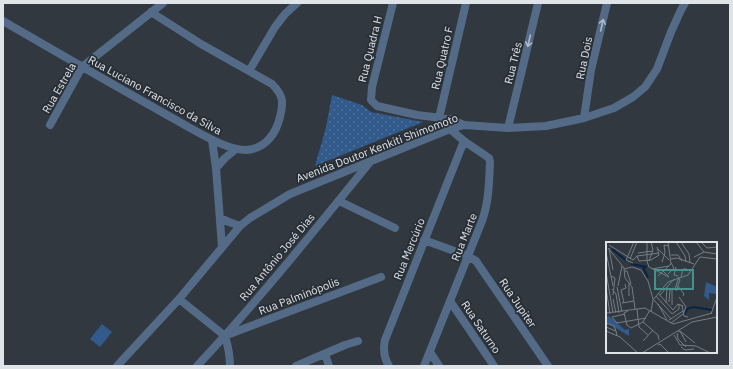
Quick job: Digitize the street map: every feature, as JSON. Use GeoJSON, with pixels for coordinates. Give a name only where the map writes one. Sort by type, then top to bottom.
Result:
{"type":"FeatureCollection","features":[{"type":"Feature","properties":{"kind":"street","name":"Rua Estrela"},"geometry":{"type":"LineString","coordinates":[[50,125],[82,67],[163,3]]}},
{"type":"Feature","properties":{"kind":"street"},"geometry":{"type":"LineString","coordinates":[[249,71],[275,27],[285,14],[297,3]]}},
{"type":"Feature","properties":{"kind":"street","name":"Rua Quadra H"},"geometry":{"type":"LineString","coordinates":[[393,3],[372,87],[371,100],[377,106],[417,115],[439,118]]}},
{"type":"Feature","properties":{"kind":"street","name":"Rua Quatro F"},"geometry":{"type":"LineString","coordinates":[[439,118],[466,3]]}},
{"type":"Feature","properties":{"kind":"street","name":"Rua Três"},"geometry":{"type":"LineString","coordinates":[[508,128],[538,3]]}},
{"type":"Feature","properties":{"kind":"street","name":"Rua Dois"},"geometry":{"type":"LineString","coordinates":[[584,118],[591,70],[607,3]]}},
{"type":"Feature","properties":{"kind":"street","name":"Avenida Doutor Kenkiti Shimomoto"},"geometry":{"type":"LineString","coordinates":[[117,366],[179,299],[240,226],[250,218],[282,198],[450,129],[464,125],[508,128],[546,126],[584,118],[614,108],[633,97],[645,87],[657,69],[685,3]]}},
{"type":"Feature","properties":{"kind":"street","name":"Rua Luciano Francisco da Silva"},"geometry":{"type":"LineString","coordinates":[[3,21],[212,140],[236,149],[246,150],[263,144],[272,137],[278,126],[282,108],[282,99],[279,92],[272,84],[201,44],[151,12]]}},
{"type":"Feature","properties":{"kind":"street"},"geometry":{"type":"LineString","coordinates":[[439,118],[450,119],[464,125]]}},
{"type":"Feature","properties":{"kind":"street","name":"Rua Marte"},"geometry":{"type":"LineString","coordinates":[[424,366],[486,210],[488,198],[489,158],[464,141],[450,129]]}},
{"type":"Feature","properties":{"kind":"street"},"geometry":{"type":"LineString","coordinates":[[212,140],[216,168],[222,247]]}},
{"type":"Feature","properties":{"kind":"street","name":"Rua Mercúrio"},"geometry":{"type":"LineString","coordinates":[[389,366],[384,355],[385,340],[464,141]]}},
{"type":"Feature","properties":{"kind":"street"},"geometry":{"type":"LineString","coordinates":[[216,168],[236,149]]}},
{"type":"Feature","properties":{"kind":"street","name":"Rua Antônio José Dias"},"geometry":{"type":"LineString","coordinates":[[197,366],[225,336],[371,161]]}},
{"type":"Feature","properties":{"kind":"street"},"geometry":{"type":"LineString","coordinates":[[338,201],[395,228]]}},
{"type":"Feature","properties":{"kind":"street"},"geometry":{"type":"LineString","coordinates":[[220,218],[240,226]]}},
{"type":"Feature","properties":{"kind":"street"},"geometry":{"type":"LineString","coordinates":[[424,240],[468,256]]}},
{"type":"Feature","properties":{"kind":"street","name":"Rua Jupiter"},"geometry":{"type":"LineString","coordinates":[[468,256],[476,261],[548,366]]}},
{"type":"Feature","properties":{"kind":"street","name":"Rua Palminópolis"},"geometry":{"type":"LineString","coordinates":[[225,336],[381,276]]}},
{"type":"Feature","properties":{"kind":"street"},"geometry":{"type":"LineString","coordinates":[[179,299],[225,336],[229,348],[230,366]]}},
{"type":"Feature","properties":{"kind":"street","name":"Rua Saturno"},"geometry":{"type":"LineString","coordinates":[[450,301],[494,366]]}},
{"type":"Feature","properties":{"kind":"street"},"geometry":{"type":"LineString","coordinates":[[296,366],[358,341]]}},
{"type":"Feature","properties":{"kind":"street"},"geometry":{"type":"LineString","coordinates":[[430,352],[439,366]]}},
{"type":"Feature","properties":{"kind":"street"},"geometry":{"type":"LineString","coordinates":[[325,354],[329,366]]}},
{"type":"Feature","properties":{"kind":"shaded area"},"geometry":{"type":"Polygon","coordinates":[[[332,95],[362,105],[371,112],[423,122],[315,166],[326,127],[332,95]]]}},
{"type":"Feature","properties":{"kind":"shaded area"},"geometry":{"type":"Polygon","coordinates":[[[102,324],[112,332],[100,347],[90,339],[102,324]]]}}]}
